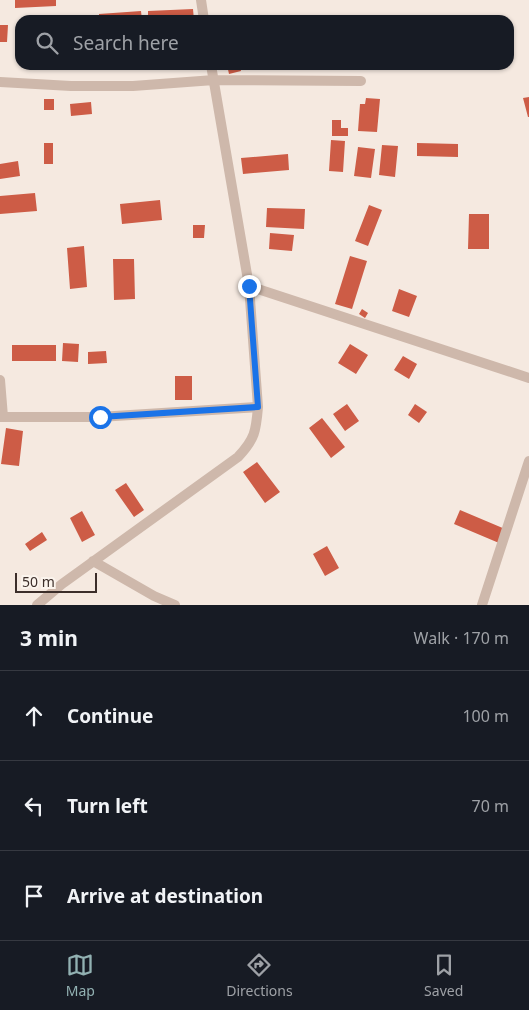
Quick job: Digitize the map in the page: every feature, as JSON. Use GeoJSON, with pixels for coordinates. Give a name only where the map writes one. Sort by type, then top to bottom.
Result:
{"type":"FeatureCollection","features":[{"type":"Feature","properties":{"kind":"street"},"geometry":{"type":"LineString","coordinates":[[201,0],[203,15]]}},
{"type":"Feature","properties":{"kind":"street"},"geometry":{"type":"LineString","coordinates":[[37,605],[62,584],[238,457],[251,443],[257,423],[258,407],[249,286],[213,70]]}},
{"type":"Feature","properties":{"kind":"street"},"geometry":{"type":"LineString","coordinates":[[0,82],[71,86],[133,86],[214,80],[361,81]]}},
{"type":"Feature","properties":{"kind":"street"},"geometry":{"type":"LineString","coordinates":[[249,286],[529,378]]}},
{"type":"Feature","properties":{"kind":"street"},"geometry":{"type":"LineString","coordinates":[[0,380],[2,417],[100,417],[258,407]]}},
{"type":"Feature","properties":{"kind":"street"},"geometry":{"type":"LineString","coordinates":[[482,605],[529,461]]}},
{"type":"Feature","properties":{"kind":"street"},"geometry":{"type":"LineString","coordinates":[[94,561],[154,596],[175,605]]}},
{"type":"Feature","properties":{"kind":"building"},"geometry":{"type":"Polygon","coordinates":[[[15,0],[56,0],[56,6],[15,8],[15,0]]]}},
{"type":"Feature","properties":{"kind":"building"},"geometry":{"type":"Polygon","coordinates":[[[193,9],[194,15],[148,15],[148,11],[193,9]]]}},
{"type":"Feature","properties":{"kind":"building"},"geometry":{"type":"Polygon","coordinates":[[[141,11],[141,15],[99,15],[141,11]]]}},
{"type":"Feature","properties":{"kind":"building"},"geometry":{"type":"Polygon","coordinates":[[[0,25],[8,25],[7,42],[0,42],[0,25]]]}},
{"type":"Feature","properties":{"kind":"building"},"geometry":{"type":"Polygon","coordinates":[[[228,70],[241,70],[241,71],[229,74],[228,70]]]}},
{"type":"Feature","properties":{"kind":"building"},"geometry":{"type":"Polygon","coordinates":[[[529,97],[529,117],[528,117],[523,98],[529,97]]]}},
{"type":"Feature","properties":{"kind":"building"},"geometry":{"type":"Polygon","coordinates":[[[366,98],[380,99],[377,132],[358,131],[360,104],[365,104],[366,98]]]}},
{"type":"Feature","properties":{"kind":"building"},"geometry":{"type":"Polygon","coordinates":[[[44,99],[54,99],[54,110],[44,110],[44,99]]]}},
{"type":"Feature","properties":{"kind":"building"},"geometry":{"type":"Polygon","coordinates":[[[91,102],[92,114],[71,116],[70,104],[91,102]]]}},
{"type":"Feature","properties":{"kind":"building"},"geometry":{"type":"Polygon","coordinates":[[[332,120],[341,120],[341,128],[348,128],[348,136],[332,136],[332,120]]]}},
{"type":"Feature","properties":{"kind":"building"},"geometry":{"type":"Polygon","coordinates":[[[331,140],[345,141],[343,172],[329,171],[331,140]]]}},
{"type":"Feature","properties":{"kind":"building"},"geometry":{"type":"Polygon","coordinates":[[[44,143],[53,143],[53,164],[44,164],[44,143]]]}},
{"type":"Feature","properties":{"kind":"building"},"geometry":{"type":"Polygon","coordinates":[[[417,143],[458,144],[458,157],[417,156],[417,143]]]}},
{"type":"Feature","properties":{"kind":"building"},"geometry":{"type":"Polygon","coordinates":[[[382,145],[398,146],[395,177],[379,175],[382,145]]]}},
{"type":"Feature","properties":{"kind":"building"},"geometry":{"type":"Polygon","coordinates":[[[358,147],[375,149],[371,178],[354,176],[358,147]]]}},
{"type":"Feature","properties":{"kind":"building"},"geometry":{"type":"Polygon","coordinates":[[[288,154],[289,170],[243,174],[241,158],[288,154]]]}},
{"type":"Feature","properties":{"kind":"building"},"geometry":{"type":"Polygon","coordinates":[[[18,161],[20,176],[0,179],[0,164],[18,161]]]}},
{"type":"Feature","properties":{"kind":"building"},"geometry":{"type":"Polygon","coordinates":[[[35,193],[37,211],[0,214],[0,196],[35,193]]]}},
{"type":"Feature","properties":{"kind":"building"},"geometry":{"type":"Polygon","coordinates":[[[160,200],[162,220],[122,224],[120,204],[160,200]]]}},
{"type":"Feature","properties":{"kind":"building"},"geometry":{"type":"Polygon","coordinates":[[[369,205],[382,210],[368,246],[355,241],[369,205]]]}},
{"type":"Feature","properties":{"kind":"building"},"geometry":{"type":"Polygon","coordinates":[[[267,208],[305,209],[304,229],[266,227],[267,208]]]}},
{"type":"Feature","properties":{"kind":"building"},"geometry":{"type":"Polygon","coordinates":[[[469,214],[489,214],[489,249],[468,249],[469,214]]]}},
{"type":"Feature","properties":{"kind":"building"},"geometry":{"type":"Polygon","coordinates":[[[193,225],[205,225],[204,238],[193,238],[193,225]]]}},
{"type":"Feature","properties":{"kind":"building"},"geometry":{"type":"Polygon","coordinates":[[[270,233],[294,235],[292,251],[269,249],[270,233]]]}},
{"type":"Feature","properties":{"kind":"building"},"geometry":{"type":"Polygon","coordinates":[[[84,246],[87,287],[70,289],[67,248],[84,246]]]}},
{"type":"Feature","properties":{"kind":"building"},"geometry":{"type":"Polygon","coordinates":[[[350,256],[367,261],[352,309],[335,304],[350,256]]]}},
{"type":"Feature","properties":{"kind":"building"},"geometry":{"type":"Polygon","coordinates":[[[113,259],[134,259],[135,299],[114,300],[113,259]]]}},
{"type":"Feature","properties":{"kind":"building"},"geometry":{"type":"Polygon","coordinates":[[[399,289],[417,296],[409,317],[392,311],[399,289]]]}},
{"type":"Feature","properties":{"kind":"building"},"geometry":{"type":"Polygon","coordinates":[[[362,309],[368,313],[365,318],[359,314],[362,309]]]}},
{"type":"Feature","properties":{"kind":"building"},"geometry":{"type":"Polygon","coordinates":[[[63,343],[79,344],[78,362],[62,361],[63,343]]]}},
{"type":"Feature","properties":{"kind":"building"},"geometry":{"type":"Polygon","coordinates":[[[350,344],[368,355],[356,374],[338,363],[350,344]]]}},
{"type":"Feature","properties":{"kind":"building"},"geometry":{"type":"Polygon","coordinates":[[[12,345],[56,345],[56,361],[12,361],[12,345]]]}},
{"type":"Feature","properties":{"kind":"building"},"geometry":{"type":"Polygon","coordinates":[[[106,351],[107,363],[88,364],[88,352],[106,351]]]}},
{"type":"Feature","properties":{"kind":"building"},"geometry":{"type":"Polygon","coordinates":[[[403,356],[417,364],[409,379],[394,370],[403,356]]]}},
{"type":"Feature","properties":{"kind":"building"},"geometry":{"type":"Polygon","coordinates":[[[175,376],[192,376],[192,400],[175,400],[175,376]]]}},
{"type":"Feature","properties":{"kind":"building"},"geometry":{"type":"Polygon","coordinates":[[[347,404],[359,421],[345,431],[333,414],[347,404]]]}},
{"type":"Feature","properties":{"kind":"building"},"geometry":{"type":"Polygon","coordinates":[[[415,404],[427,412],[419,423],[408,415],[415,404]]]}},
{"type":"Feature","properties":{"kind":"building"},"geometry":{"type":"Polygon","coordinates":[[[322,418],[345,447],[331,458],[309,428],[322,418]]]}},
{"type":"Feature","properties":{"kind":"building"},"geometry":{"type":"Polygon","coordinates":[[[6,428],[23,431],[19,466],[1,464],[6,428]]]}},
{"type":"Feature","properties":{"kind":"building"},"geometry":{"type":"Polygon","coordinates":[[[257,462],[280,492],[265,503],[243,472],[257,462]]]}},
{"type":"Feature","properties":{"kind":"building"},"geometry":{"type":"Polygon","coordinates":[[[126,483],[144,510],[134,517],[115,490],[126,483]]]}},
{"type":"Feature","properties":{"kind":"building"},"geometry":{"type":"Polygon","coordinates":[[[460,510],[505,529],[499,543],[454,524],[460,510]]]}},
{"type":"Feature","properties":{"kind":"building"},"geometry":{"type":"Polygon","coordinates":[[[82,511],[95,535],[82,542],[70,518],[82,511]]]}},
{"type":"Feature","properties":{"kind":"building"},"geometry":{"type":"Polygon","coordinates":[[[42,532],[47,540],[30,551],[25,544],[42,532]]]}},
{"type":"Feature","properties":{"kind":"building"},"geometry":{"type":"Polygon","coordinates":[[[327,546],[339,568],[325,576],[313,554],[327,546]]]}},
{"type":"Feature","properties":{"kind":"route"},"geometry":{"type":"LineString","coordinates":[[100,417],[258,407],[249,286]]}}]}
